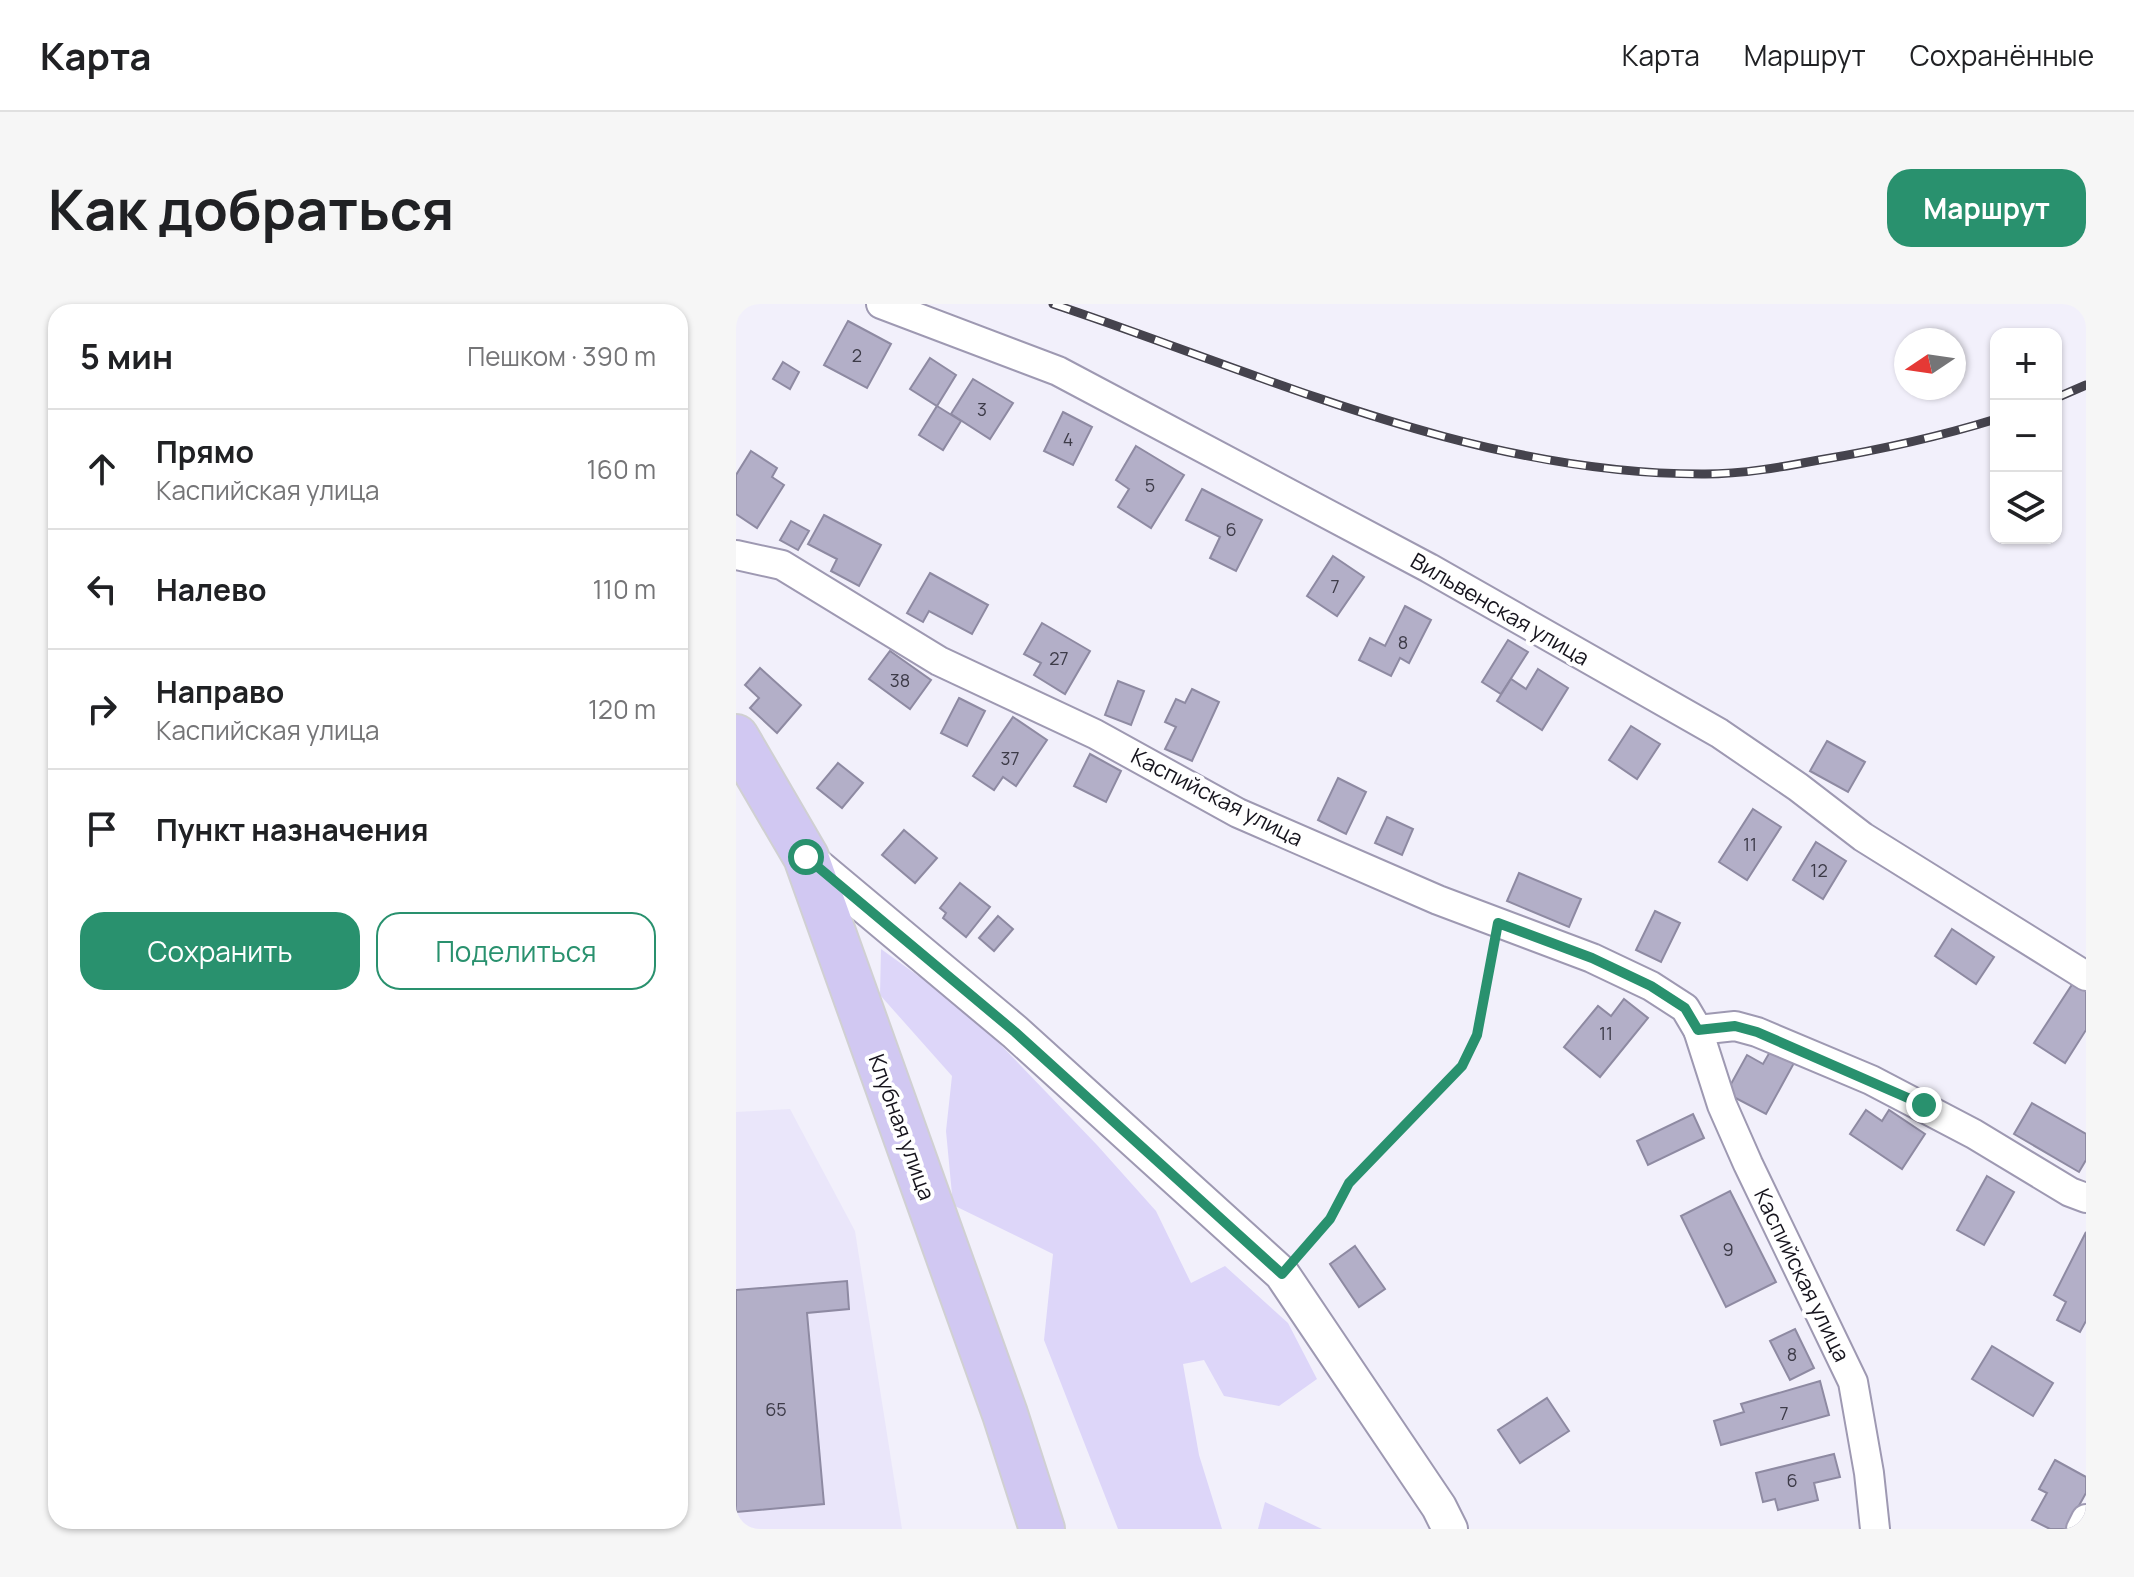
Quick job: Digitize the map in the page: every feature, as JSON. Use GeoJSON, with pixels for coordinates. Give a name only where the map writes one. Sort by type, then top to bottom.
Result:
{"type":"FeatureCollection","features":[{"type":"Feature","properties":{"kind":"main road","name":"Клубная улица"},"geometry":{"type":"LineString","coordinates":[[736,737],[806,857],[1005,1414],[1042,1529]]}},
{"type":"Feature","properties":{"kind":"street","name":"Вильвенская улица"},"geometry":{"type":"LineString","coordinates":[[881,304],[1058,371],[1429,568],[1719,733],[1798,787],[1863,837],[2086,976]]}},
{"type":"Feature","properties":{"kind":"street","name":"Каспийская улица"},"geometry":{"type":"LineString","coordinates":[[736,555],[782,565],[939,661],[1095,734],[1238,813],[1438,900],[1592,958],[1651,986],[1685,1008],[1698,1030],[1732,1128],[1853,1382],[1875,1529]]}},
{"type":"Feature","properties":{"kind":"street"},"geometry":{"type":"LineString","coordinates":[[806,857],[1015,1032],[1282,1274],[1439,1507],[1450,1529]]}},
{"type":"Feature","properties":{"kind":"street"},"geometry":{"type":"LineString","coordinates":[[1698,1030],[1735,1026],[1757,1032],[1871,1080],[1924,1105],[2070,1192],[2086,1198]]}},
{"type":"Feature","properties":{"kind":"street"},"geometry":{"type":"LineString","coordinates":[[2081,1529],[2086,1519]]}},
{"type":"Feature","properties":{"kind":"path"},"geometry":{"type":"LineString","coordinates":[[1282,1274],[1330,1219],[1349,1183],[1462,1066],[1477,1035],[1498,923]]}},
{"type":"Feature","properties":{"kind":"shaded area"},"geometry":{"type":"Polygon","coordinates":[[[881,949],[971,1014],[1097,1145],[1156,1211],[1191,1283],[1225,1266],[1288,1323],[1317,1379],[1279,1406],[1224,1396],[1204,1360],[1183,1364],[1199,1455],[1222,1529],[1118,1529],[1044,1340],[1053,1254],[953,1205],[946,1131],[952,1076],[880,995],[881,949]]]}},
{"type":"Feature","properties":{"kind":"shaded area"},"geometry":{"type":"Polygon","coordinates":[[[790,1109],[855,1231],[902,1529],[736,1529],[736,1112],[790,1109]]]}},
{"type":"Feature","properties":{"kind":"shaded area"},"geometry":{"type":"Polygon","coordinates":[[[1265,1502],[1322,1529],[1258,1529],[1265,1502]]]}},
{"type":"Feature","properties":{"kind":"building"},"geometry":{"type":"Polygon","coordinates":[[[848,321],[891,344],[867,388],[824,365],[848,321]]]}},
{"type":"Feature","properties":{"kind":"building"},"geometry":{"type":"Polygon","coordinates":[[[930,358],[956,375],[937,406],[910,389],[930,358]]]}},
{"type":"Feature","properties":{"kind":"building"},"geometry":{"type":"Polygon","coordinates":[[[783,362],[799,372],[790,389],[773,379],[783,362]]]}},
{"type":"Feature","properties":{"kind":"building"},"geometry":{"type":"Polygon","coordinates":[[[973,379],[1013,403],[990,439],[951,414],[973,379]]]}},
{"type":"Feature","properties":{"kind":"building"},"geometry":{"type":"Polygon","coordinates":[[[937,406],[961,421],[943,450],[919,435],[937,406]]]}},
{"type":"Feature","properties":{"kind":"building"},"geometry":{"type":"Polygon","coordinates":[[[1063,412],[1092,427],[1073,465],[1044,451],[1063,412]]]}},
{"type":"Feature","properties":{"kind":"building"},"geometry":{"type":"Polygon","coordinates":[[[1136,446],[1184,475],[1151,528],[1118,507],[1129,489],[1116,480],[1136,446]]]}},
{"type":"Feature","properties":{"kind":"building"},"geometry":{"type":"Polygon","coordinates":[[[751,451],[777,468],[772,477],[784,485],[757,528],[736,514],[736,475],[751,451]]]}},
{"type":"Feature","properties":{"kind":"building"},"geometry":{"type":"Polygon","coordinates":[[[1202,489],[1262,520],[1236,571],[1210,558],[1220,537],[1186,520],[1202,489]]]}},
{"type":"Feature","properties":{"kind":"building"},"geometry":{"type":"Polygon","coordinates":[[[824,515],[881,545],[859,586],[831,571],[837,559],[808,544],[824,515]]]}},
{"type":"Feature","properties":{"kind":"building"},"geometry":{"type":"Polygon","coordinates":[[[791,521],[809,531],[798,550],[780,540],[791,521]]]}},
{"type":"Feature","properties":{"kind":"building"},"geometry":{"type":"Polygon","coordinates":[[[1333,556],[1364,577],[1337,616],[1307,596],[1333,556]]]}},
{"type":"Feature","properties":{"kind":"building"},"geometry":{"type":"Polygon","coordinates":[[[930,573],[988,605],[972,634],[929,611],[923,622],[907,613],[930,573]]]}},
{"type":"Feature","properties":{"kind":"building"},"geometry":{"type":"Polygon","coordinates":[[[1405,606],[1431,620],[1409,663],[1400,658],[1391,676],[1359,660],[1370,638],[1385,646],[1405,606]]]}},
{"type":"Feature","properties":{"kind":"building"},"geometry":{"type":"Polygon","coordinates":[[[1042,623],[1090,651],[1065,694],[1034,675],[1041,663],[1024,654],[1042,623]]]}},
{"type":"Feature","properties":{"kind":"building"},"geometry":{"type":"Polygon","coordinates":[[[1508,640],[1528,652],[1501,694],[1482,682],[1508,640]]]}},
{"type":"Feature","properties":{"kind":"building"},"geometry":{"type":"Polygon","coordinates":[[[890,651],[931,680],[910,709],[869,679],[890,651]]]}},
{"type":"Feature","properties":{"kind":"building"},"geometry":{"type":"Polygon","coordinates":[[[760,668],[801,705],[777,733],[750,708],[759,698],[745,685],[760,668]]]}},
{"type":"Feature","properties":{"kind":"building"},"geometry":{"type":"Polygon","coordinates":[[[1538,669],[1568,688],[1542,730],[1497,701],[1511,679],[1526,689],[1538,669]]]}},
{"type":"Feature","properties":{"kind":"building"},"geometry":{"type":"Polygon","coordinates":[[[1118,681],[1144,691],[1131,725],[1105,715],[1118,681]]]}},
{"type":"Feature","properties":{"kind":"building"},"geometry":{"type":"Polygon","coordinates":[[[1192,689],[1219,702],[1192,761],[1165,749],[1176,727],[1165,722],[1176,699],[1185,703],[1192,689]]]}},
{"type":"Feature","properties":{"kind":"building"},"geometry":{"type":"Polygon","coordinates":[[[959,698],[985,711],[967,746],[941,733],[959,698]]]}},
{"type":"Feature","properties":{"kind":"building"},"geometry":{"type":"Polygon","coordinates":[[[1013,717],[1047,740],[1016,786],[1003,777],[994,790],[973,776],[1013,717]]]}},
{"type":"Feature","properties":{"kind":"building"},"geometry":{"type":"Polygon","coordinates":[[[1631,726],[1660,744],[1637,779],[1609,760],[1631,726]]]}},
{"type":"Feature","properties":{"kind":"building"},"geometry":{"type":"Polygon","coordinates":[[[1827,741],[1865,762],[1848,792],[1810,771],[1827,741]]]}},
{"type":"Feature","properties":{"kind":"building"},"geometry":{"type":"Polygon","coordinates":[[[1090,754],[1121,771],[1106,802],[1074,786],[1090,754]]]}},
{"type":"Feature","properties":{"kind":"building"},"geometry":{"type":"Polygon","coordinates":[[[838,763],[863,783],[842,808],[817,788],[838,763]]]}},
{"type":"Feature","properties":{"kind":"building"},"geometry":{"type":"Polygon","coordinates":[[[1338,778],[1366,792],[1346,834],[1318,820],[1338,778]]]}},
{"type":"Feature","properties":{"kind":"building"},"geometry":{"type":"Polygon","coordinates":[[[1753,809],[1781,827],[1747,880],[1719,862],[1753,809]]]}},
{"type":"Feature","properties":{"kind":"building"},"geometry":{"type":"Polygon","coordinates":[[[1387,817],[1413,829],[1402,855],[1375,843],[1387,817]]]}},
{"type":"Feature","properties":{"kind":"building"},"geometry":{"type":"Polygon","coordinates":[[[904,830],[937,858],[915,883],[882,855],[904,830]]]}},
{"type":"Feature","properties":{"kind":"building"},"geometry":{"type":"Polygon","coordinates":[[[1816,842],[1846,861],[1823,899],[1793,880],[1816,842]]]}},
{"type":"Feature","properties":{"kind":"building"},"geometry":{"type":"Polygon","coordinates":[[[1519,873],[1581,899],[1569,927],[1507,901],[1519,873]]]}},
{"type":"Feature","properties":{"kind":"building"},"geometry":{"type":"Polygon","coordinates":[[[960,883],[990,907],[966,937],[943,918],[946,913],[940,908],[960,883]]]}},
{"type":"Feature","properties":{"kind":"building"},"geometry":{"type":"Polygon","coordinates":[[[1655,911],[1680,923],[1661,962],[1636,950],[1655,911]]]}},
{"type":"Feature","properties":{"kind":"building"},"geometry":{"type":"Polygon","coordinates":[[[998,916],[1013,929],[994,951],[979,938],[998,916]]]}},
{"type":"Feature","properties":{"kind":"building"},"geometry":{"type":"Polygon","coordinates":[[[1952,929],[1994,957],[1976,984],[1935,956],[1952,929]]]}},
{"type":"Feature","properties":{"kind":"building"},"geometry":{"type":"Polygon","coordinates":[[[2075,980],[2086,988],[2086,1030],[2065,1063],[2034,1043],[2075,980]]]}},
{"type":"Feature","properties":{"kind":"building"},"geometry":{"type":"Polygon","coordinates":[[[1624,999],[1648,1018],[1600,1077],[1564,1047],[1598,1006],[1611,1016],[1624,999]]]}},
{"type":"Feature","properties":{"kind":"building"},"geometry":{"type":"Polygon","coordinates":[[[1771,1050],[1794,1063],[1766,1114],[1726,1093],[1747,1055],[1763,1064],[1771,1050]]]}},
{"type":"Feature","properties":{"kind":"building"},"geometry":{"type":"Polygon","coordinates":[[[2032,1103],[2086,1134],[2086,1160],[2079,1172],[2014,1134],[2032,1103]]]}},
{"type":"Feature","properties":{"kind":"building"},"geometry":{"type":"Polygon","coordinates":[[[1866,1110],[1882,1121],[1889,1110],[1925,1134],[1902,1169],[1850,1134],[1866,1110]]]}},
{"type":"Feature","properties":{"kind":"building"},"geometry":{"type":"Polygon","coordinates":[[[1693,1114],[1704,1138],[1648,1165],[1637,1141],[1693,1114]]]}},
{"type":"Feature","properties":{"kind":"building"},"geometry":{"type":"Polygon","coordinates":[[[1987,1176],[2014,1192],[1984,1245],[1957,1230],[1987,1176]]]}},
{"type":"Feature","properties":{"kind":"building"},"geometry":{"type":"Polygon","coordinates":[[[1730,1191],[1776,1282],[1726,1307],[1681,1216],[1730,1191]]]}},
{"type":"Feature","properties":{"kind":"building"},"geometry":{"type":"Polygon","coordinates":[[[2086,1232],[2086,1321],[2080,1332],[2057,1320],[2066,1302],[2054,1295],[2086,1232]]]}},
{"type":"Feature","properties":{"kind":"building"},"geometry":{"type":"Polygon","coordinates":[[[1355,1246],[1385,1289],[1359,1307],[1330,1264],[1355,1246]]]}},
{"type":"Feature","properties":{"kind":"building"},"geometry":{"type":"Polygon","coordinates":[[[847,1281],[849,1309],[807,1313],[824,1504],[736,1512],[736,1290],[847,1281]]]}},
{"type":"Feature","properties":{"kind":"building"},"geometry":{"type":"Polygon","coordinates":[[[1795,1329],[1814,1368],[1790,1380],[1770,1341],[1795,1329]]]}},
{"type":"Feature","properties":{"kind":"building"},"geometry":{"type":"Polygon","coordinates":[[[1992,1346],[2053,1383],[2033,1416],[1972,1379],[1992,1346]]]}},
{"type":"Feature","properties":{"kind":"building"},"geometry":{"type":"Polygon","coordinates":[[[1820,1381],[1829,1415],[1721,1445],[1714,1421],[1744,1412],[1741,1404],[1820,1381]]]}},
{"type":"Feature","properties":{"kind":"building"},"geometry":{"type":"Polygon","coordinates":[[[1547,1398],[1569,1431],[1520,1463],[1498,1430],[1547,1398]]]}},
{"type":"Feature","properties":{"kind":"building"},"geometry":{"type":"Polygon","coordinates":[[[1834,1454],[1840,1477],[1814,1483],[1818,1500],[1778,1510],[1775,1499],[1763,1502],[1756,1473],[1834,1454]]]}},
{"type":"Feature","properties":{"kind":"building"},"geometry":{"type":"Polygon","coordinates":[[[2055,1460],[2086,1477],[2086,1493],[2066,1529],[2050,1529],[2032,1520],[2047,1493],[2039,1489],[2055,1460]]]}},
{"type":"Feature","properties":{"kind":"railway"},"geometry":{"type":"LineString","coordinates":[[1053,304],[1373,416],[1537,458],[1620,470],[1705,474],[1762,470],[1886,447],[1990,421]]}},
{"type":"Feature","properties":{"kind":"railway"},"geometry":{"type":"LineString","coordinates":[[2062,395],[2086,385]]}},
{"type":"Feature","properties":{"kind":"route"},"geometry":{"type":"LineString","coordinates":[[806,857],[1015,1032],[1282,1274],[1330,1219],[1349,1183],[1462,1066],[1477,1035],[1498,923],[1592,958],[1651,986],[1685,1008],[1698,1030],[1735,1026],[1757,1032],[1924,1105]]}}]}
